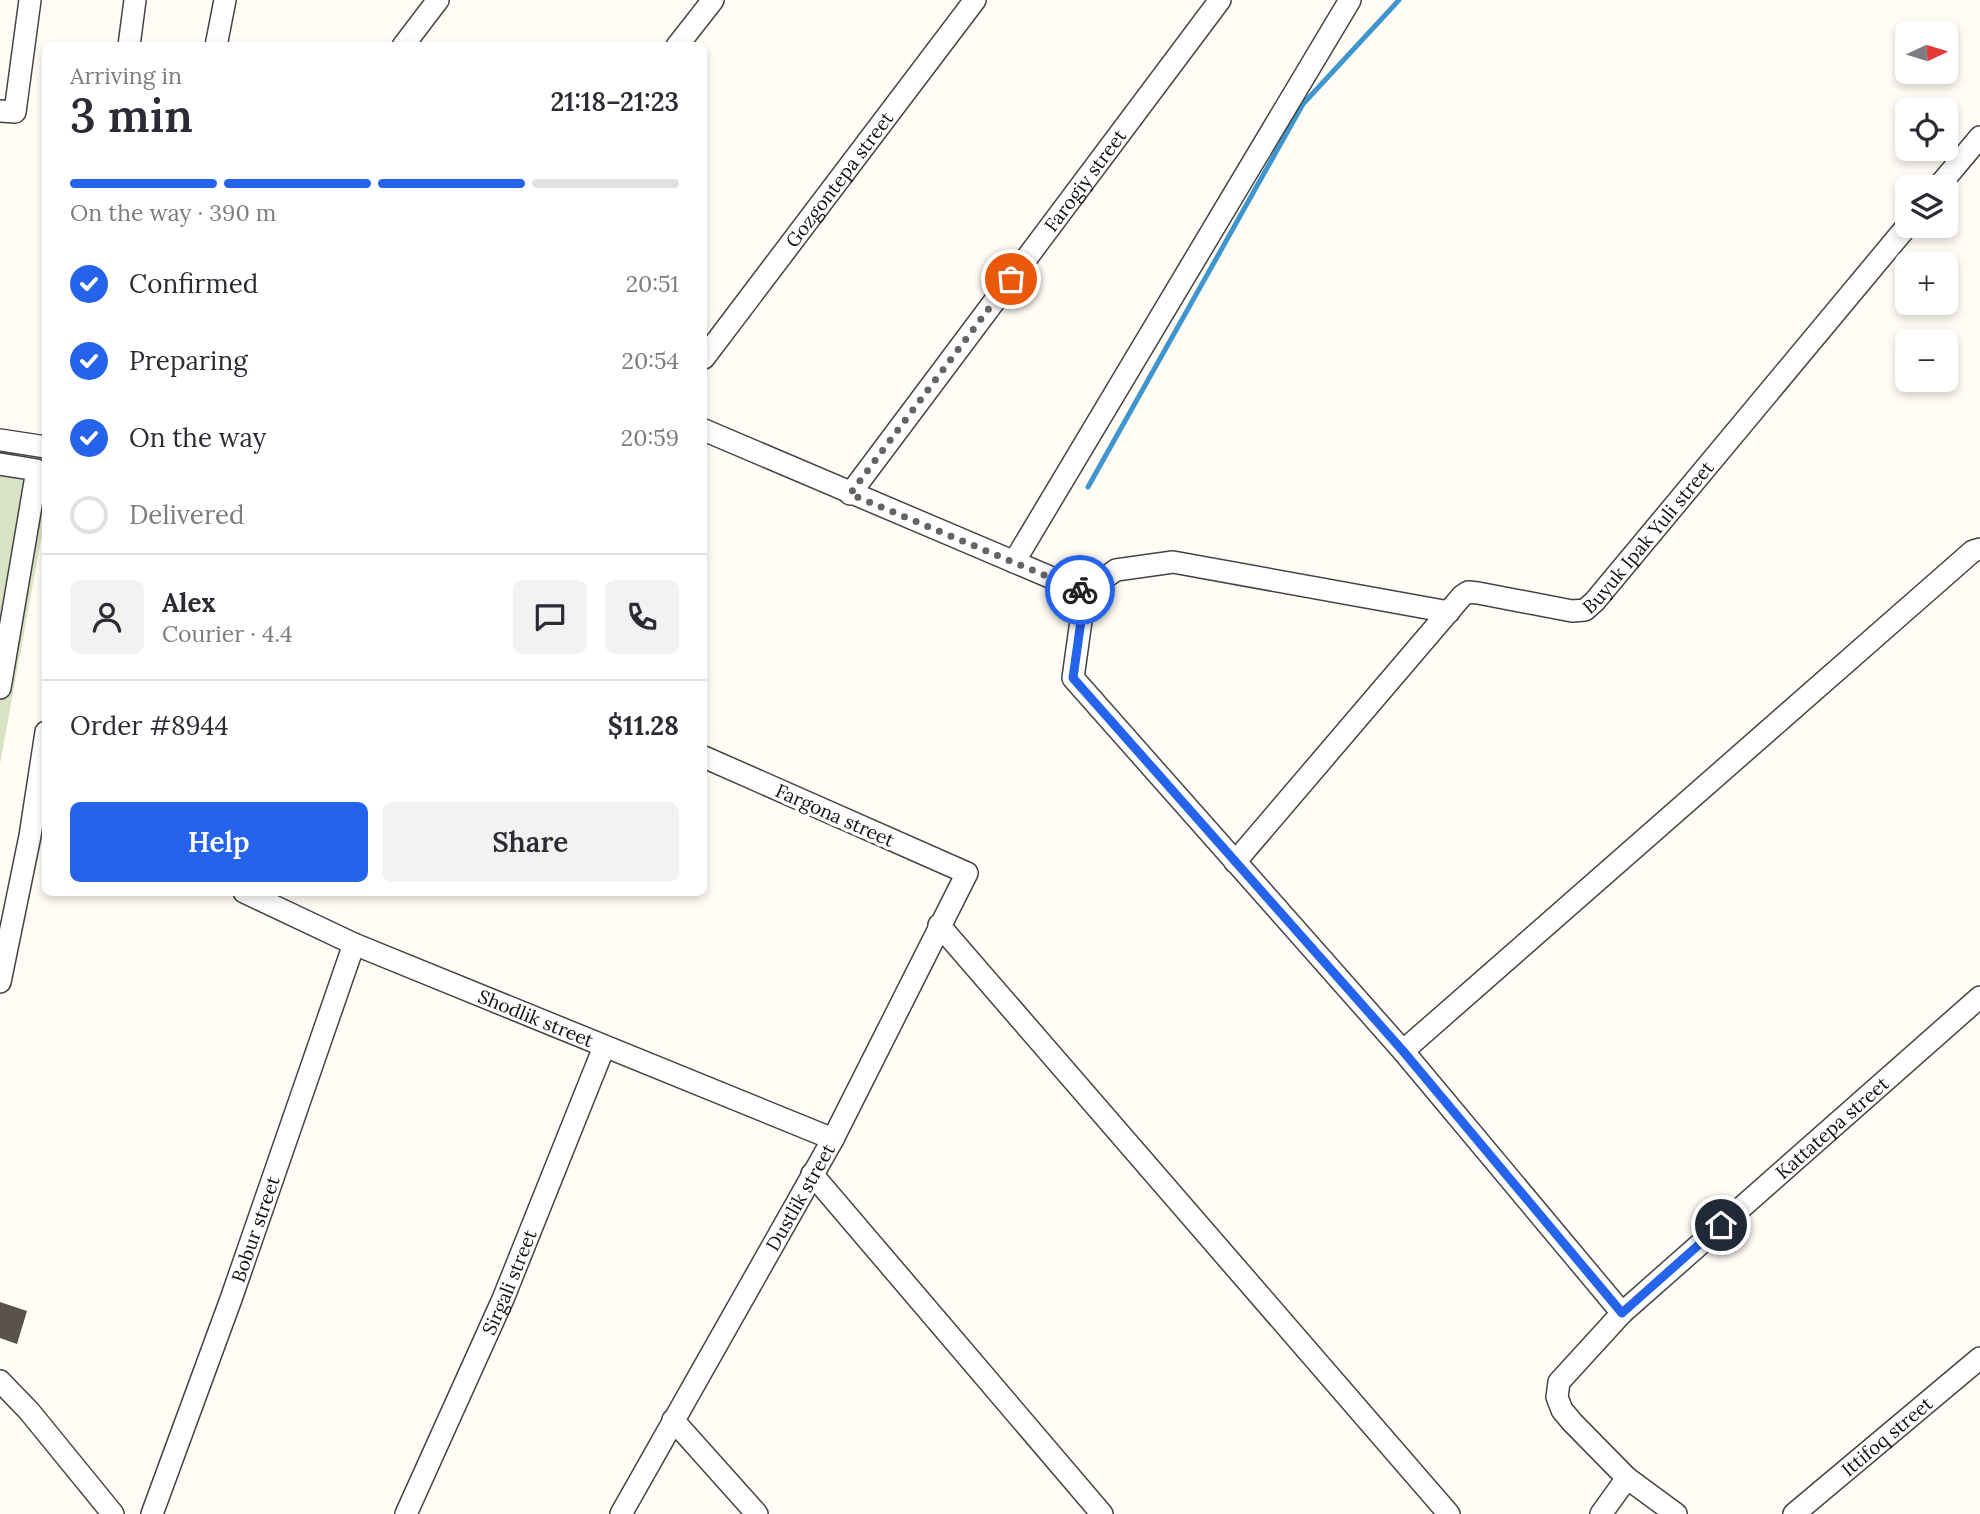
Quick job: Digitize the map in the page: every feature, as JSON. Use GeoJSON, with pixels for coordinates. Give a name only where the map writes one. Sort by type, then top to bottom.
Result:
{"type":"FeatureCollection","features":[{"type":"Feature","properties":{"kind":"street"},"geometry":{"type":"LineString","coordinates":[[0,111],[15,112],[30,0]]}},
{"type":"Feature","properties":{"kind":"street"},"geometry":{"type":"LineString","coordinates":[[130,42],[135,0]]}},
{"type":"Feature","properties":{"kind":"street"},"geometry":{"type":"LineString","coordinates":[[217,42],[225,0]]}},
{"type":"Feature","properties":{"kind":"street"},"geometry":{"type":"LineString","coordinates":[[406,42],[438,0]]}},
{"type":"Feature","properties":{"kind":"street"},"geometry":{"type":"LineString","coordinates":[[680,42],[713,0]]}},
{"type":"Feature","properties":{"kind":"street","name":"Gozgontepa street"},"geometry":{"type":"LineString","coordinates":[[707,354],[975,0]]}},
{"type":"Feature","properties":{"kind":"street","name":"Farogiy street"},"geometry":{"type":"LineString","coordinates":[[850,494],[1220,0]]}},
{"type":"Feature","properties":{"kind":"street"},"geometry":{"type":"LineString","coordinates":[[1014,562],[1350,0]]}},
{"type":"Feature","properties":{"kind":"street"},"geometry":{"type":"LineString","coordinates":[[1948,175],[1980,137]]}},
{"type":"Feature","properties":{"kind":"street","name":"Buyuk Ipak Yuli street"},"geometry":{"type":"LineString","coordinates":[[1235,862],[1468,592],[1572,611],[1585,610],[1595,601],[1897,238]]}},
{"type":"Feature","properties":{"kind":"street"},"geometry":{"type":"LineString","coordinates":[[707,431],[1085,592]]}},
{"type":"Feature","properties":{"kind":"street"},"geometry":{"type":"LineString","coordinates":[[0,440],[42,446]]}},
{"type":"Feature","properties":{"kind":"street"},"geometry":{"type":"LineString","coordinates":[[0,464],[37,470],[0,688]]}},
{"type":"Feature","properties":{"kind":"street"},"geometry":{"type":"LineString","coordinates":[[1403,1051],[1973,551],[1980,549]]}},
{"type":"Feature","properties":{"kind":"street"},"geometry":{"type":"LineString","coordinates":[[1448,612],[1172,562],[1116,569],[1085,592],[1073,678],[1403,1051],[1622,1313]]}},
{"type":"Feature","properties":{"kind":"street","name":"Fargona street"},"geometry":{"type":"LineString","coordinates":[[707,758],[967,873]]}},
{"type":"Feature","properties":{"kind":"street"},"geometry":{"type":"LineString","coordinates":[[0,982],[6,925],[38,838],[42,785]]}},
{"type":"Feature","properties":{"kind":"street","name":"Dustlik street"},"geometry":{"type":"LineString","coordinates":[[621,1514],[833,1139],[967,873]]}},
{"type":"Feature","properties":{"kind":"street","name":"Shodlik street"},"geometry":{"type":"LineString","coordinates":[[252,896],[354,944],[833,1139]]}},
{"type":"Feature","properties":{"kind":"street"},"geometry":{"type":"LineString","coordinates":[[940,925],[1449,1514]]}},
{"type":"Feature","properties":{"kind":"street","name":"Bobur street"},"geometry":{"type":"LineString","coordinates":[[152,1514],[231,1299],[354,944]]}},
{"type":"Feature","properties":{"kind":"street","name":"Kattatepa street"},"geometry":{"type":"LineString","coordinates":[[1675,1514],[1627,1478],[1572,1422],[1562,1410],[1558,1397],[1559,1382],[1622,1313],[1980,997]]}},
{"type":"Feature","properties":{"kind":"street","name":"Sirgali street"},"geometry":{"type":"LineString","coordinates":[[406,1514],[503,1299],[604,1047]]}},
{"type":"Feature","properties":{"kind":"street"},"geometry":{"type":"LineString","coordinates":[[812,1174],[1102,1514]]}},
{"type":"Feature","properties":{"kind":"street","name":"Ittifoq street"},"geometry":{"type":"LineString","coordinates":[[1794,1514],[1980,1358]]}},
{"type":"Feature","properties":{"kind":"street"},"geometry":{"type":"LineString","coordinates":[[0,1381],[29,1411],[113,1514]]}},
{"type":"Feature","properties":{"kind":"street"},"geometry":{"type":"LineString","coordinates":[[673,1420],[757,1514]]}},
{"type":"Feature","properties":{"kind":"street"},"geometry":{"type":"LineString","coordinates":[[1601,1514],[1627,1478]]}},
{"type":"Feature","properties":{"kind":"green space"},"geometry":{"type":"Polygon","coordinates":[[[0,449],[42,455],[42,534],[0,764],[0,449]]]}},
{"type":"Feature","properties":{"kind":"building"},"geometry":{"type":"Polygon","coordinates":[[[0,1302],[27,1311],[17,1344],[0,1338],[0,1302]]]}},
{"type":"Feature","properties":{"kind":"waterway"},"geometry":{"type":"LineString","coordinates":[[1088,487],[1303,104],[1399,0]]}},
{"type":"Feature","properties":{"kind":"way so far"},"geometry":{"type":"LineString","coordinates":[[1011,279],[850,494],[1080,590]]}},
{"type":"Feature","properties":{"kind":"route"},"geometry":{"type":"LineString","coordinates":[[1080,590],[1085,592],[1073,678],[1403,1051],[1622,1313],[1721,1225]]}}]}
